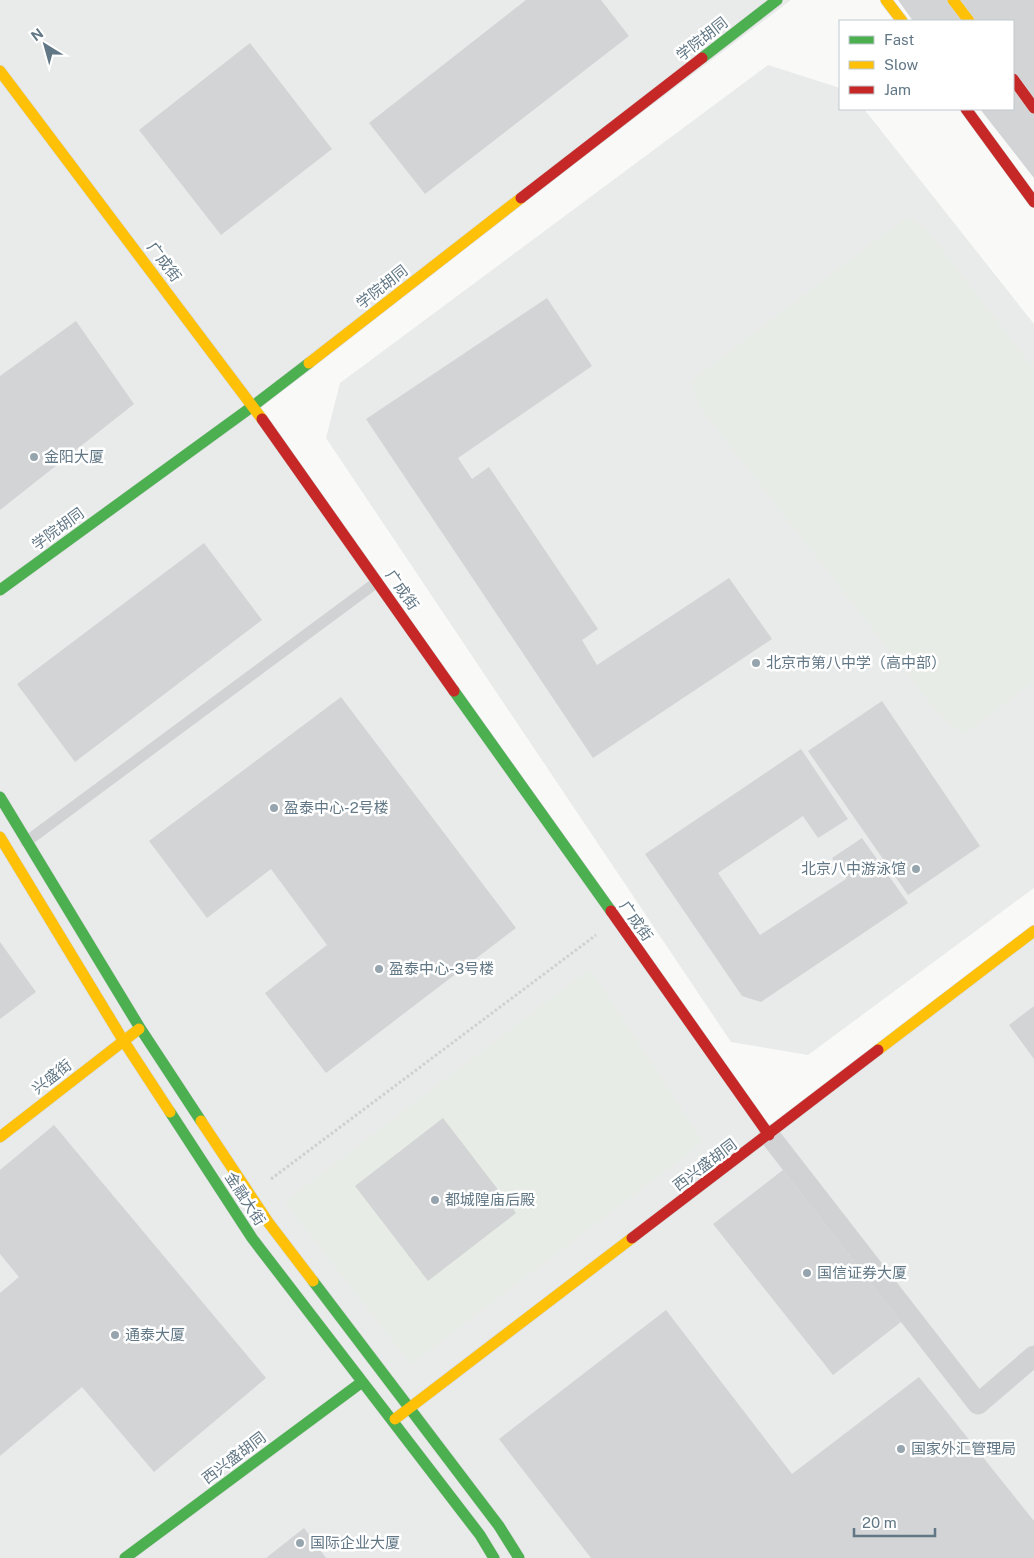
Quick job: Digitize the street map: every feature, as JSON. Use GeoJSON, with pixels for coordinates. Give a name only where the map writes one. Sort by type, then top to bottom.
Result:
{"type":"FeatureCollection","features":[{"type":"Feature","properties":{"kind":"main road","name":"学院胡同"},"geometry":{"type":"LineString","coordinates":[[0,590],[253,406],[777,0]]}},
{"type":"Feature","properties":{"kind":"main road"},"geometry":{"type":"LineString","coordinates":[[886,0],[901,20]]}},
{"type":"Feature","properties":{"kind":"main road"},"geometry":{"type":"LineString","coordinates":[[954,0],[968,20]]}},
{"type":"Feature","properties":{"kind":"main road","name":"广成街"},"geometry":{"type":"LineString","coordinates":[[0,71],[253,406],[769,1135]]}},
{"type":"Feature","properties":{"kind":"main road"},"geometry":{"type":"LineString","coordinates":[[1014,80],[1034,108]]}},
{"type":"Feature","properties":{"kind":"main road"},"geometry":{"type":"LineString","coordinates":[[967,110],[1034,202]]}},
{"type":"Feature","properties":{"kind":"main road"},"geometry":{"type":"LineString","coordinates":[[0,797],[140,1028],[268,1222],[499,1526],[519,1558]]}},
{"type":"Feature","properties":{"kind":"main road","name":"金融大街"},"geometry":{"type":"LineString","coordinates":[[0,837],[123,1040],[252,1238],[480,1535],[494,1558]]}},
{"type":"Feature","properties":{"kind":"main road","name":"西兴盛胡同"},"geometry":{"type":"LineString","coordinates":[[393,1421],[1034,931]]}},
{"type":"Feature","properties":{"kind":"main road","name":"兴盛街"},"geometry":{"type":"LineString","coordinates":[[0,1137],[140,1028]]}},
{"type":"Feature","properties":{"kind":"main road","name":"西兴盛胡同"},"geometry":{"type":"LineString","coordinates":[[125,1558],[362,1382]]}},
{"type":"Feature","properties":{"kind":"street"},"geometry":{"type":"LineString","coordinates":[[769,1135],[978,1404],[1034,1356]]}},
{"type":"Feature","properties":{"kind":"lane"},"geometry":{"type":"LineString","coordinates":[[10,854],[377,582]]}},
{"type":"Feature","properties":{"kind":"path"},"geometry":{"type":"LineString","coordinates":[[251,1194],[617,920]]}},
{"type":"Feature","properties":{"kind":"shaded area"},"geometry":{"type":"Polygon","coordinates":[[[0,0],[791,0],[253,406],[768,1135],[1034,931],[1034,1558],[0,1558],[0,0]]]}},
{"type":"Feature","properties":{"kind":"shaded area","name":"北京市第八中学（高中部）"},"geometry":{"type":"Polygon","coordinates":[[[768,65],[839,88],[839,110],[865,110],[1034,324],[1034,888],[808,1055],[731,1042],[326,438],[340,383],[768,65]]]}},
{"type":"Feature","properties":{"kind":"shaded area"},"geometry":{"type":"Polygon","coordinates":[[[907,217],[927,230],[1034,369],[1034,681],[964,734],[941,717],[701,408],[691,381],[907,217]]]}},
{"type":"Feature","properties":{"kind":"shaded area"},"geometry":{"type":"Polygon","coordinates":[[[590,969],[703,1142],[411,1364],[285,1202],[590,969]]]}},
{"type":"Feature","properties":{"kind":"building"},"geometry":{"type":"Polygon","coordinates":[[[526,0],[601,0],[629,36],[425,194],[369,123],[526,0]]]}},
{"type":"Feature","properties":{"kind":"building"},"geometry":{"type":"Polygon","coordinates":[[[898,0],[1034,0],[1034,178],[981,110],[1014,110],[1014,20],[912,20],[898,0]]]}},
{"type":"Feature","properties":{"kind":"building"},"geometry":{"type":"Polygon","coordinates":[[[250,43],[332,149],[221,235],[139,130],[250,43]]]}},
{"type":"Feature","properties":{"kind":"building"},"geometry":{"type":"Polygon","coordinates":[[[547,298],[592,366],[458,458],[472,479],[489,467],[598,629],[582,640],[597,665],[729,578],[772,639],[593,758],[366,419],[547,298]]]}},
{"type":"Feature","properties":{"kind":"building","name":"金阳大厦"},"geometry":{"type":"Polygon","coordinates":[[[76,321],[134,404],[0,510],[0,376],[76,321]]]}},
{"type":"Feature","properties":{"kind":"building"},"geometry":{"type":"Polygon","coordinates":[[[204,543],[262,620],[75,762],[17,684],[204,543]]]}},
{"type":"Feature","properties":{"kind":"building"},"geometry":{"type":"Polygon","coordinates":[[[341,697],[516,928],[326,1073],[265,993],[327,945],[271,869],[207,918],[149,841],[341,697]]]}},
{"type":"Feature","properties":{"kind":"building"},"geometry":{"type":"Polygon","coordinates":[[[882,701],[980,846],[908,895],[808,751],[882,701]]]}},
{"type":"Feature","properties":{"kind":"building"},"geometry":{"type":"Polygon","coordinates":[[[801,749],[848,819],[818,838],[803,816],[718,873],[760,935],[846,879],[832,858],[862,838],[908,903],[761,1002],[742,996],[645,854],[801,749]]]}},
{"type":"Feature","properties":{"kind":"building"},"geometry":{"type":"Polygon","coordinates":[[[0,942],[36,992],[0,1019],[0,942]]]}},
{"type":"Feature","properties":{"kind":"building"},"geometry":{"type":"Polygon","coordinates":[[[1034,1006],[1034,1059],[1009,1025],[1034,1006]]]}},
{"type":"Feature","properties":{"kind":"building","name":"都城隍庙后殿"},"geometry":{"type":"Polygon","coordinates":[[[443,1118],[516,1213],[428,1281],[355,1186],[443,1118]]]}},
{"type":"Feature","properties":{"kind":"building","name":"通泰大厦"},"geometry":{"type":"Polygon","coordinates":[[[54,1125],[266,1378],[154,1472],[82,1387],[0,1456],[0,1293],[19,1277],[0,1254],[0,1170],[54,1125]]]}},
{"type":"Feature","properties":{"kind":"building","name":"国信证券大厦"},"geometry":{"type":"Polygon","coordinates":[[[783,1170],[901,1322],[833,1375],[713,1224],[783,1170]]]}},
{"type":"Feature","properties":{"kind":"building"},"geometry":{"type":"Polygon","coordinates":[[[666,1310],[792,1474],[919,1377],[1034,1521],[1034,1558],[591,1558],[499,1439],[666,1310]]]}},
{"type":"Feature","properties":{"kind":"building","name":"国际企业大厦"},"geometry":{"type":"Polygon","coordinates":[[[304,1528],[326,1558],[266,1558],[304,1528]]]}},
{"type":"Feature","properties":{"kind":"traffic: fast"},"geometry":{"type":"LineString","coordinates":[[702,58],[777,0]]}},
{"type":"Feature","properties":{"kind":"traffic: fast"},"geometry":{"type":"LineString","coordinates":[[0,590],[309,363]]}},
{"type":"Feature","properties":{"kind":"traffic: fast"},"geometry":{"type":"LineString","coordinates":[[454,691],[611,911]]}},
{"type":"Feature","properties":{"kind":"traffic: fast"},"geometry":{"type":"LineString","coordinates":[[0,797],[140,1028],[201,1121]]}},
{"type":"Feature","properties":{"kind":"traffic: fast"},"geometry":{"type":"LineString","coordinates":[[170,1112],[252,1238],[480,1535],[494,1558]]}},
{"type":"Feature","properties":{"kind":"traffic: fast"},"geometry":{"type":"LineString","coordinates":[[313,1281],[499,1526],[519,1558]]}},
{"type":"Feature","properties":{"kind":"traffic: fast"},"geometry":{"type":"LineString","coordinates":[[125,1558],[362,1382]]}},
{"type":"Feature","properties":{"kind":"traffic: slow"},"geometry":{"type":"LineString","coordinates":[[886,0],[901,20]]}},
{"type":"Feature","properties":{"kind":"traffic: slow"},"geometry":{"type":"LineString","coordinates":[[953,0],[968,20]]}},
{"type":"Feature","properties":{"kind":"traffic: slow"},"geometry":{"type":"LineString","coordinates":[[0,71],[262,419]]}},
{"type":"Feature","properties":{"kind":"traffic: slow"},"geometry":{"type":"LineString","coordinates":[[309,363],[521,198]]}},
{"type":"Feature","properties":{"kind":"traffic: slow"},"geometry":{"type":"LineString","coordinates":[[0,837],[123,1040],[170,1112]]}},
{"type":"Feature","properties":{"kind":"traffic: slow"},"geometry":{"type":"LineString","coordinates":[[878,1050],[1034,931]]}},
{"type":"Feature","properties":{"kind":"traffic: slow"},"geometry":{"type":"LineString","coordinates":[[0,1137],[139,1029]]}},
{"type":"Feature","properties":{"kind":"traffic: slow"},"geometry":{"type":"LineString","coordinates":[[201,1121],[268,1222],[313,1281]]}},
{"type":"Feature","properties":{"kind":"traffic: slow"},"geometry":{"type":"LineString","coordinates":[[395,1419],[632,1238]]}},
{"type":"Feature","properties":{"kind":"traffic: jam"},"geometry":{"type":"LineString","coordinates":[[521,198],[702,58]]}},
{"type":"Feature","properties":{"kind":"traffic: jam"},"geometry":{"type":"LineString","coordinates":[[1014,80],[1034,108]]}},
{"type":"Feature","properties":{"kind":"traffic: jam"},"geometry":{"type":"LineString","coordinates":[[967,110],[1034,202]]}},
{"type":"Feature","properties":{"kind":"traffic: jam"},"geometry":{"type":"LineString","coordinates":[[262,419],[454,691]]}},
{"type":"Feature","properties":{"kind":"traffic: jam"},"geometry":{"type":"LineString","coordinates":[[611,911],[769,1135]]}},
{"type":"Feature","properties":{"kind":"traffic: jam"},"geometry":{"type":"LineString","coordinates":[[632,1238],[878,1050]]}},
{"type":"Feature","properties":{"kind":"place","name":"金阳大厦"},"geometry":{"type":"Point","coordinates":[34,457]}},
{"type":"Feature","properties":{"kind":"place","name":"北京市第八中学（高中部）"},"geometry":{"type":"Point","coordinates":[756,663]}},
{"type":"Feature","properties":{"kind":"place","name":"盈泰中心-2号楼"},"geometry":{"type":"Point","coordinates":[274,808]}},
{"type":"Feature","properties":{"kind":"place","name":"北京八中游泳馆"},"geometry":{"type":"Point","coordinates":[916,869]}},
{"type":"Feature","properties":{"kind":"place","name":"盈泰中心-3号楼"},"geometry":{"type":"Point","coordinates":[379,969]}},
{"type":"Feature","properties":{"kind":"place","name":"都城隍庙后殿"},"geometry":{"type":"Point","coordinates":[435,1200]}},
{"type":"Feature","properties":{"kind":"place","name":"国信证券大厦"},"geometry":{"type":"Point","coordinates":[807,1273]}},
{"type":"Feature","properties":{"kind":"place","name":"通泰大厦"},"geometry":{"type":"Point","coordinates":[115,1335]}},
{"type":"Feature","properties":{"kind":"place","name":"国家外汇管理局"},"geometry":{"type":"Point","coordinates":[901,1449]}},
{"type":"Feature","properties":{"kind":"place","name":"国际企业大厦"},"geometry":{"type":"Point","coordinates":[300,1543]}}]}
